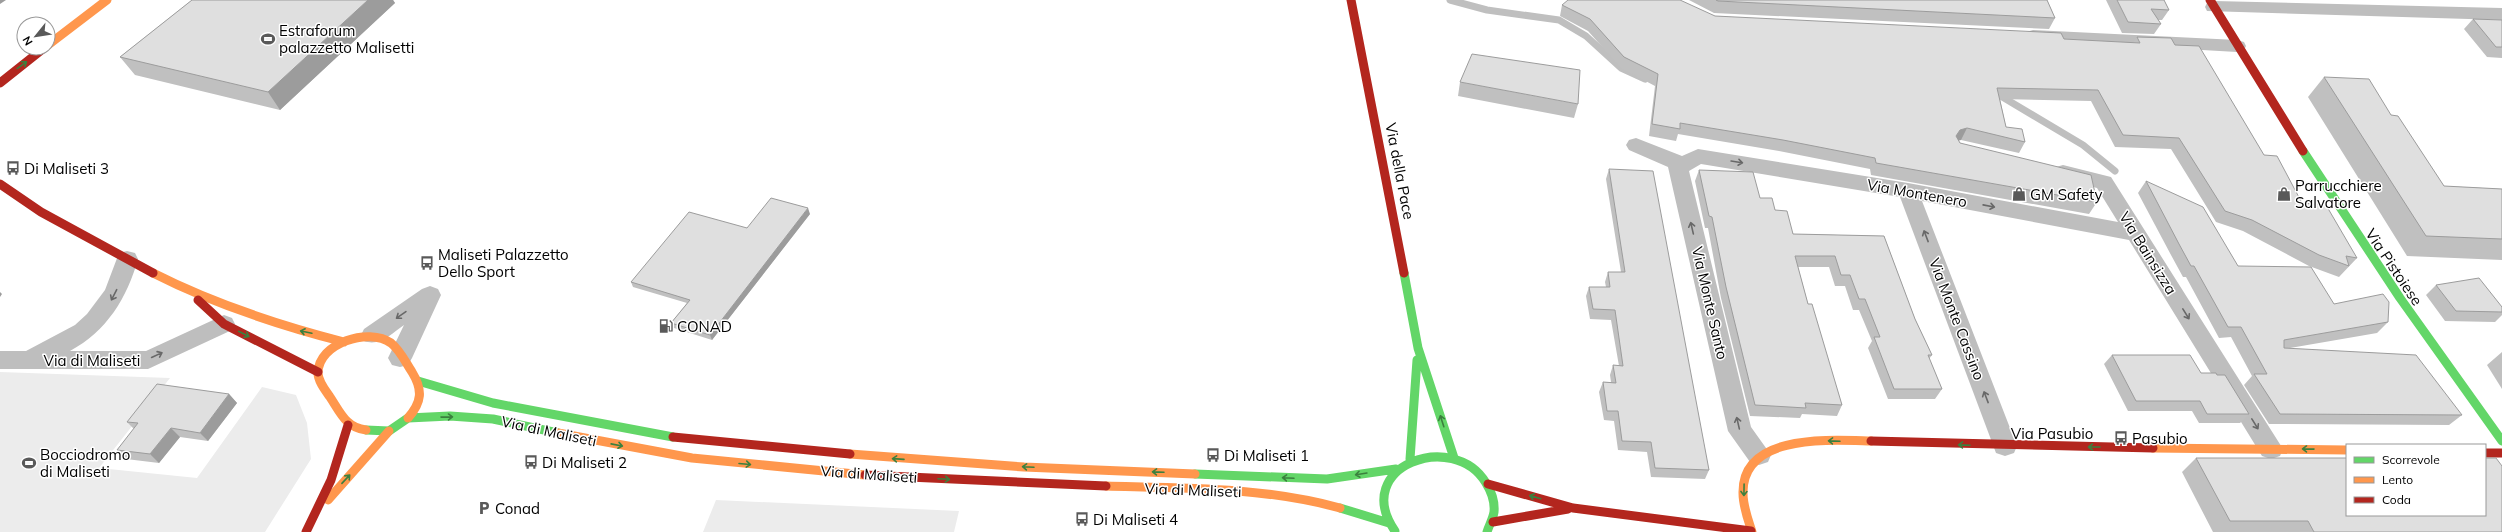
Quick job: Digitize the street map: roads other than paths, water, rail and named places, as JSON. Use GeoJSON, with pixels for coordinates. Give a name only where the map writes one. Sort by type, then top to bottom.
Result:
{"type":"FeatureCollection","features":[{"type":"Feature","properties":{"kind":"street"},"geometry":{"type":"LineString","coordinates":[[56,39],[107,0]]}},
{"type":"Feature","properties":{"kind":"street","name":"Via della Pace"},"geometry":{"type":"LineString","coordinates":[[1351,0],[1382,151],[1418,348]]}},
{"type":"Feature","properties":{"kind":"street"},"geometry":{"type":"LineString","coordinates":[[2212,4],[2498,14]]}},
{"type":"Feature","properties":{"kind":"street","name":"Via Pistoiese"},"geometry":{"type":"LineString","coordinates":[[2212,4],[2367,253],[2502,441]]}},
{"type":"Feature","properties":{"kind":"street"},"geometry":{"type":"LineString","coordinates":[[56,32],[96,8]]}},
{"type":"Feature","properties":{"kind":"street"},"geometry":{"type":"LineString","coordinates":[[2014,35],[2237,46]]}},
{"type":"Feature","properties":{"kind":"street"},"geometry":{"type":"LineString","coordinates":[[0,70],[20,56]]}},
{"type":"Feature","properties":{"kind":"street"},"geometry":{"type":"LineString","coordinates":[[0,83],[34,56]]}},
{"type":"Feature","properties":{"kind":"street","name":"Via Montenero"},"geometry":{"type":"LineString","coordinates":[[1636,145],[1691,160],[1908,191],[2135,234]]}},
{"type":"Feature","properties":{"kind":"street","name":"Via Monte Santo"},"geometry":{"type":"LineString","coordinates":[[1691,160],[1678,168],[1740,431],[1759,455]]}},
{"type":"Feature","properties":{"kind":"street","name":"Via Bainsizza"},"geometry":{"type":"LineString","coordinates":[[2044,168],[2104,182],[2135,234],[2271,449]]}},
{"type":"Feature","properties":{"kind":"street"},"geometry":{"type":"LineString","coordinates":[[0,184],[41,212],[191,293],[287,328],[344,342]]}},
{"type":"Feature","properties":{"kind":"street","name":"Via Monte Cassino"},"geometry":{"type":"LineString","coordinates":[[1908,191],[2005,446]]}},
{"type":"Feature","properties":{"kind":"street"},"geometry":{"type":"LineString","coordinates":[[14,204],[41,212]]}},
{"type":"Feature","properties":{"kind":"street"},"geometry":{"type":"LineString","coordinates":[[10,360],[52,350],[89,327],[107,309],[123,275],[127,259]]}},
{"type":"Feature","properties":{"kind":"street"},"geometry":{"type":"LineString","coordinates":[[191,293],[224,324],[318,372]]}},
{"type":"Feature","properties":{"kind":"street"},"geometry":{"type":"LineString","coordinates":[[372,335],[430,295],[400,358]]}},
{"type":"Feature","properties":{"kind":"street","name":"Via di Maliseti"},"geometry":{"type":"LineString","coordinates":[[10,360],[148,360],[224,324]]}},
{"type":"Feature","properties":{"kind":"street"},"geometry":{"type":"LineString","coordinates":[[389,430],[362,430],[348,425],[321,381],[318,372],[322,359],[344,342],[360,336],[372,335],[391,343],[400,358],[418,381]]}},
{"type":"Feature","properties":{"kind":"street"},"geometry":{"type":"LineString","coordinates":[[1418,348],[1454,458]]}},
{"type":"Feature","properties":{"kind":"street"},"geometry":{"type":"LineString","coordinates":[[1410,459],[1418,348]]}},
{"type":"Feature","properties":{"kind":"street","name":"Via di Maliseti"},"geometry":{"type":"LineString","coordinates":[[320,508],[389,430],[408,418],[418,408],[421,395],[418,381],[493,402],[665,436],[772,448],[1024,467],[1327,479],[1396,469]]}},
{"type":"Feature","properties":{"kind":"street","name":"Via di Maliseti"},"geometry":{"type":"LineString","coordinates":[[408,418],[450,416],[492,419],[654,452],[721,462],[1005,483],[1273,492],[1333,505],[1389,523]]}},
{"type":"Feature","properties":{"kind":"street"},"geometry":{"type":"LineString","coordinates":[[306,532],[320,508],[340,456],[348,425]]}},
{"type":"Feature","properties":{"kind":"street","name":"Via Pasubio"},"geometry":{"type":"LineString","coordinates":[[1759,455],[1802,442],[1828,440],[2005,446],[2346,450]]}},
{"type":"Feature","properties":{"kind":"street"},"geometry":{"type":"LineString","coordinates":[[2486,453],[2502,453]]}},
{"type":"Feature","properties":{"kind":"street"},"geometry":{"type":"LineString","coordinates":[[1396,532],[1389,523],[1383,509],[1382,494],[1387,480],[1396,469],[1410,459],[1439,455],[1454,458],[1479,473],[1488,484],[1494,496],[1495,509],[1493,522],[1487,532]]}},
{"type":"Feature","properties":{"kind":"street"},"geometry":{"type":"LineString","coordinates":[[1488,484],[1573,508],[1751,531],[1743,488],[1748,470],[1759,455]]}},
{"type":"Feature","properties":{"kind":"street"},"geometry":{"type":"LineString","coordinates":[[1493,522],[1573,508]]}},
{"type":"Feature","properties":{"kind":"waterway"},"geometry":{"type":"LineString","coordinates":[[1450,0],[1487,10],[1559,20],[1586,36],[1621,68],[1645,79]]}},
{"type":"Feature","properties":{"kind":"waterway"},"geometry":{"type":"LineString","coordinates":[[1999,95],[2083,145],[2115,171]]}},
{"type":"Feature","properties":{"kind":"place","name":"Estraforum palazzetto Malisetti"},"geometry":{"type":"Point","coordinates":[268,39]}},
{"type":"Feature","properties":{"kind":"place","name":"Di Maliseti 3"},"geometry":{"type":"Point","coordinates":[13,168]}},
{"type":"Feature","properties":{"kind":"place","name":"GM Safety"},"geometry":{"type":"Point","coordinates":[2019,194]}},
{"type":"Feature","properties":{"kind":"place","name":"Parrucchiere Salvatore"},"geometry":{"type":"Point","coordinates":[2284,194]}},
{"type":"Feature","properties":{"kind":"place","name":"Maliseti Palazzetto Dello Sport"},"geometry":{"type":"Point","coordinates":[427,263]}},
{"type":"Feature","properties":{"kind":"place","name":"CONAD"},"geometry":{"type":"Point","coordinates":[666,326]}},
{"type":"Feature","properties":{"kind":"place","name":"Pasubio"},"geometry":{"type":"Point","coordinates":[2121,438]}},
{"type":"Feature","properties":{"kind":"place","name":"Di Maliseti 1"},"geometry":{"type":"Point","coordinates":[1213,455]}},
{"type":"Feature","properties":{"kind":"place","name":"Di Maliseti 2"},"geometry":{"type":"Point","coordinates":[531,462]}},
{"type":"Feature","properties":{"kind":"place","name":"Bocciodromo di Maliseti"},"geometry":{"type":"Point","coordinates":[29,463]}},
{"type":"Feature","properties":{"kind":"place","name":"Conad"},"geometry":{"type":"Point","coordinates":[484,508]}},
{"type":"Feature","properties":{"kind":"place","name":"Di Maliseti 4"},"geometry":{"type":"Point","coordinates":[1082,519]}}]}
